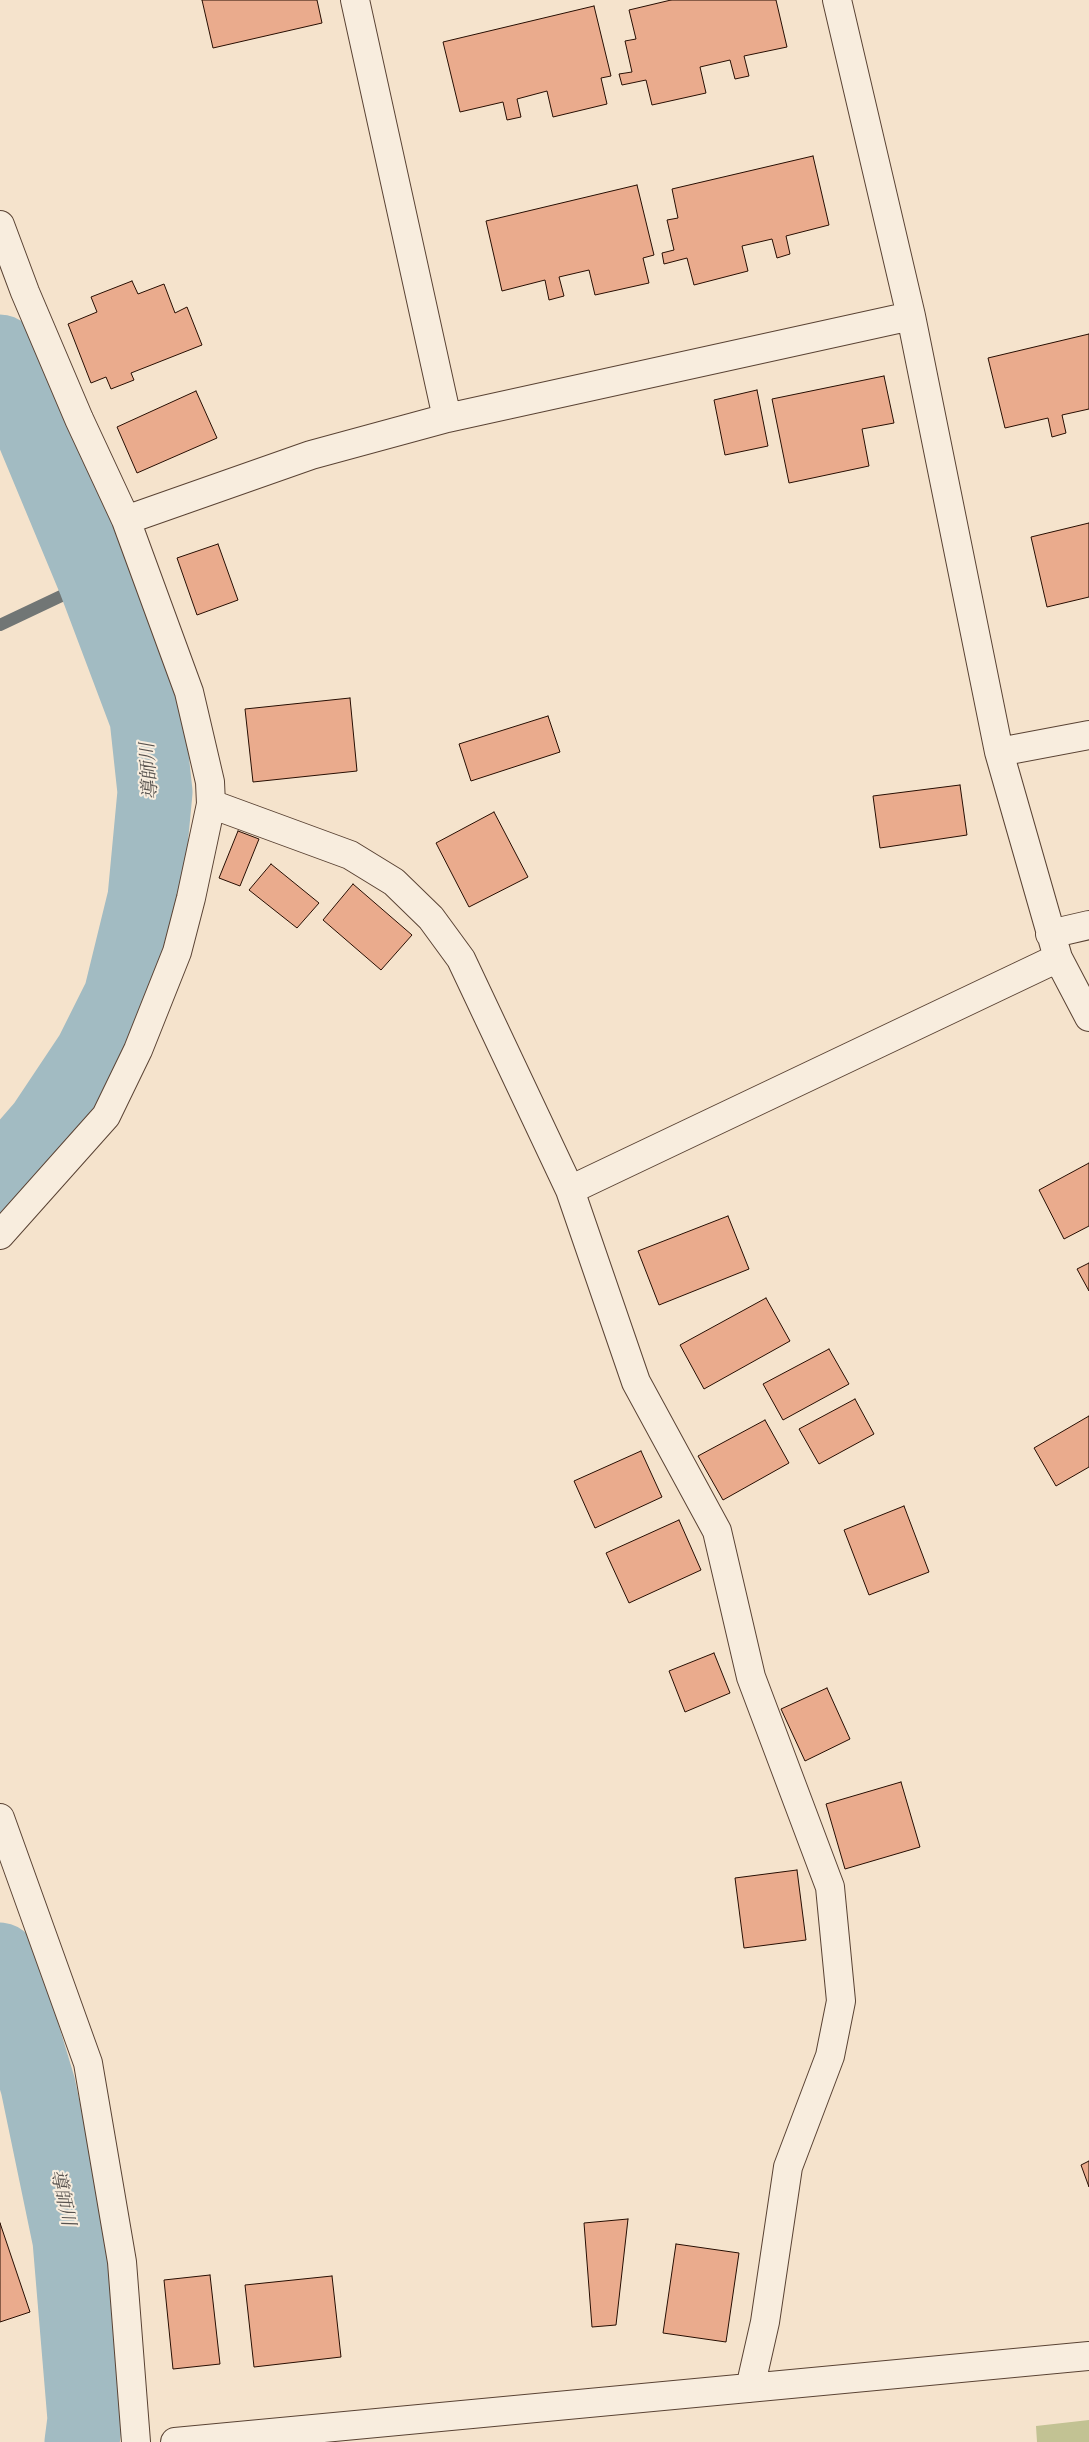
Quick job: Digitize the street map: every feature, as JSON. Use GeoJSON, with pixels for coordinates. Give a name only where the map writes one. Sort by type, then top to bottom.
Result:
{"type":"FeatureCollection","features":[{"type":"Feature","properties":{"kind":"street"},"geometry":{"type":"LineString","coordinates":[[356,0],[447,418]]}},
{"type":"Feature","properties":{"kind":"street"},"geometry":{"type":"LineString","coordinates":[[837,0],[911,316],[999,752],[1054,946],[1089,1017]]}},
{"type":"Feature","properties":{"kind":"street"},"geometry":{"type":"LineString","coordinates":[[0,226],[25,292],[79,420],[126,520],[189,692],[210,782],[211,804],[191,898],[177,952],[138,1050],[106,1116],[0,1235]]}},
{"type":"Feature","properties":{"kind":"street"},"geometry":{"type":"LineString","coordinates":[[126,520],[311,455],[447,418],[911,316]]}},
{"type":"Feature","properties":{"kind":"street"},"geometry":{"type":"LineString","coordinates":[[999,752],[1089,735]]}},
{"type":"Feature","properties":{"kind":"street"},"geometry":{"type":"LineString","coordinates":[[211,804],[350,855],[394,882],[431,918],[460,959],[570,1190],[636,1382],[717,1531],[751,1677],[830,1887],[841,2001],[830,2056],[788,2167],[765,2322],[750,2388]]}},
{"type":"Feature","properties":{"kind":"street"},"geometry":{"type":"LineString","coordinates":[[570,1190],[1054,946],[1089,926]]}},
{"type":"Feature","properties":{"kind":"street"},"geometry":{"type":"LineString","coordinates":[[0,1818],[88,2063],[122,2262],[136,2442]]}},
{"type":"Feature","properties":{"kind":"street"},"geometry":{"type":"LineString","coordinates":[[175,2442],[1089,2356]]}},
{"type":"Feature","properties":{"kind":"green space"},"geometry":{"type":"Polygon","coordinates":[[[1089,2420],[1089,2442],[1037,2442],[1036,2426],[1089,2420]]]}},
{"type":"Feature","properties":{"kind":"building"},"geometry":{"type":"Polygon","coordinates":[[[202,0],[317,0],[322,23],[213,48],[202,0]]]}},
{"type":"Feature","properties":{"kind":"building"},"geometry":{"type":"Polygon","coordinates":[[[671,0],[776,0],[787,47],[744,56],[749,76],[735,79],[730,60],[700,67],[706,93],[652,105],[646,80],[622,85],[619,74],[632,72],[625,41],[636,39],[629,10],[671,0]]]}},
{"type":"Feature","properties":{"kind":"building"},"geometry":{"type":"Polygon","coordinates":[[[594,6],[611,76],[601,78],[607,104],[553,117],[547,91],[517,99],[521,117],[507,120],[503,102],[460,112],[443,42],[594,6]]]}},
{"type":"Feature","properties":{"kind":"building"},"geometry":{"type":"Polygon","coordinates":[[[813,156],[829,225],[786,236],[790,254],[777,258],[772,239],[742,246],[748,271],[694,285],[687,258],[664,264],[662,253],[674,250],[667,220],[678,218],[672,189],[813,156]]]}},
{"type":"Feature","properties":{"kind":"building"},"geometry":{"type":"Polygon","coordinates":[[[637,185],[654,255],[643,258],[649,283],[595,295],[589,270],[559,277],[564,296],[549,300],[545,280],[502,291],[486,221],[637,185]]]}},
{"type":"Feature","properties":{"kind":"building"},"geometry":{"type":"Polygon","coordinates":[[[132,281],[138,294],[164,284],[175,313],[187,307],[202,345],[131,373],[134,380],[111,389],[106,377],[91,383],[68,324],[97,312],[91,297],[132,281]]]}},
{"type":"Feature","properties":{"kind":"building"},"geometry":{"type":"Polygon","coordinates":[[[1089,334],[1089,409],[1062,415],[1066,433],[1052,437],[1048,418],[1005,428],[988,358],[1089,334]]]}},
{"type":"Feature","properties":{"kind":"building"},"geometry":{"type":"Polygon","coordinates":[[[884,376],[894,423],[862,429],[869,466],[789,483],[772,399],[884,376]]]}},
{"type":"Feature","properties":{"kind":"building"},"geometry":{"type":"Polygon","coordinates":[[[757,390],[768,446],[725,455],[714,400],[757,390]]]}},
{"type":"Feature","properties":{"kind":"building"},"geometry":{"type":"Polygon","coordinates":[[[196,391],[217,438],[137,473],[117,427],[196,391]]]}},
{"type":"Feature","properties":{"kind":"building"},"geometry":{"type":"Polygon","coordinates":[[[1089,523],[1089,597],[1047,607],[1031,537],[1089,523]]]}},
{"type":"Feature","properties":{"kind":"building"},"geometry":{"type":"Polygon","coordinates":[[[218,544],[238,600],[197,615],[177,558],[218,544]]]}},
{"type":"Feature","properties":{"kind":"building"},"geometry":{"type":"Polygon","coordinates":[[[350,698],[357,771],[253,782],[245,709],[350,698]]]}},
{"type":"Feature","properties":{"kind":"building"},"geometry":{"type":"Polygon","coordinates":[[[548,716],[560,752],[471,781],[459,744],[548,716]]]}},
{"type":"Feature","properties":{"kind":"building"},"geometry":{"type":"Polygon","coordinates":[[[960,785],[967,835],[880,848],[873,796],[960,785]]]}},
{"type":"Feature","properties":{"kind":"building"},"geometry":{"type":"Polygon","coordinates":[[[494,812],[528,877],[469,907],[436,843],[494,812]]]}},
{"type":"Feature","properties":{"kind":"building"},"geometry":{"type":"Polygon","coordinates":[[[238,831],[259,839],[240,886],[219,878],[238,831]]]}},
{"type":"Feature","properties":{"kind":"building"},"geometry":{"type":"Polygon","coordinates":[[[271,864],[319,903],[297,928],[249,890],[271,864]]]}},
{"type":"Feature","properties":{"kind":"building"},"geometry":{"type":"Polygon","coordinates":[[[353,884],[412,935],[381,970],[323,920],[353,884]]]}},
{"type":"Feature","properties":{"kind":"building"},"geometry":{"type":"Polygon","coordinates":[[[1089,1163],[1089,1226],[1064,1239],[1039,1190],[1089,1163]]]}},
{"type":"Feature","properties":{"kind":"building"},"geometry":{"type":"Polygon","coordinates":[[[728,1216],[749,1269],[659,1305],[638,1251],[728,1216]]]}},
{"type":"Feature","properties":{"kind":"building"},"geometry":{"type":"Polygon","coordinates":[[[1089,1263],[1089,1291],[1077,1269],[1089,1263]]]}},
{"type":"Feature","properties":{"kind":"building"},"geometry":{"type":"Polygon","coordinates":[[[766,1298],[790,1341],[704,1389],[680,1345],[766,1298]]]}},
{"type":"Feature","properties":{"kind":"building"},"geometry":{"type":"Polygon","coordinates":[[[829,1349],[849,1384],[783,1420],[763,1384],[829,1349]]]}},
{"type":"Feature","properties":{"kind":"building"},"geometry":{"type":"Polygon","coordinates":[[[855,1399],[874,1434],[819,1464],[799,1429],[855,1399]]]}},
{"type":"Feature","properties":{"kind":"building"},"geometry":{"type":"Polygon","coordinates":[[[1089,1416],[1089,1467],[1056,1486],[1034,1448],[1089,1416]]]}},
{"type":"Feature","properties":{"kind":"building"},"geometry":{"type":"Polygon","coordinates":[[[765,1420],[789,1463],[723,1500],[698,1456],[765,1420]]]}},
{"type":"Feature","properties":{"kind":"building"},"geometry":{"type":"Polygon","coordinates":[[[641,1451],[662,1497],[595,1528],[574,1481],[641,1451]]]}},
{"type":"Feature","properties":{"kind":"building"},"geometry":{"type":"Polygon","coordinates":[[[904,1506],[929,1572],[869,1595],[844,1530],[904,1506]]]}},
{"type":"Feature","properties":{"kind":"building"},"geometry":{"type":"Polygon","coordinates":[[[679,1520],[701,1570],[629,1603],[606,1553],[679,1520]]]}},
{"type":"Feature","properties":{"kind":"building"},"geometry":{"type":"Polygon","coordinates":[[[714,1653],[730,1693],[685,1712],[669,1671],[714,1653]]]}},
{"type":"Feature","properties":{"kind":"building"},"geometry":{"type":"Polygon","coordinates":[[[827,1688],[850,1739],[805,1761],[781,1709],[827,1688]]]}},
{"type":"Feature","properties":{"kind":"building"},"geometry":{"type":"Polygon","coordinates":[[[901,1782],[920,1847],[845,1869],[826,1804],[901,1782]]]}},
{"type":"Feature","properties":{"kind":"building"},"geometry":{"type":"Polygon","coordinates":[[[797,1870],[806,1940],[744,1948],[735,1878],[797,1870]]]}},
{"type":"Feature","properties":{"kind":"building"},"geometry":{"type":"Polygon","coordinates":[[[1089,2161],[1089,2187],[1081,2165],[1089,2161]]]}},
{"type":"Feature","properties":{"kind":"building"},"geometry":{"type":"Polygon","coordinates":[[[628,2219],[616,2325],[592,2327],[584,2223],[628,2219]]]}},
{"type":"Feature","properties":{"kind":"building"},"geometry":{"type":"Polygon","coordinates":[[[0,2223],[30,2312],[0,2322],[0,2223]]]}},
{"type":"Feature","properties":{"kind":"building"},"geometry":{"type":"Polygon","coordinates":[[[676,2244],[739,2253],[726,2342],[663,2333],[676,2244]]]}},
{"type":"Feature","properties":{"kind":"building"},"geometry":{"type":"Polygon","coordinates":[[[210,2275],[220,2364],[173,2369],[164,2280],[210,2275]]]}},
{"type":"Feature","properties":{"kind":"building"},"geometry":{"type":"Polygon","coordinates":[[[332,2276],[341,2357],[254,2367],[245,2285],[332,2276]]]}},
{"type":"Feature","properties":{"kind":"waterway","name":"導師川"},"geometry":{"type":"LineString","coordinates":[[0,352],[95,580],[147,718],[155,792],[145,898],[121,996],[92,1054],[44,1126],[0,1177]]}},
{"type":"Feature","properties":{"kind":"waterway"},"geometry":{"type":"LineString","coordinates":[[0,625],[95,580]]}},
{"type":"Feature","properties":{"kind":"waterway","name":"導師川"},"geometry":{"type":"LineString","coordinates":[[0,1960],[38,2086],[70,2240],[85,2419],[82,2442]]}}]}
